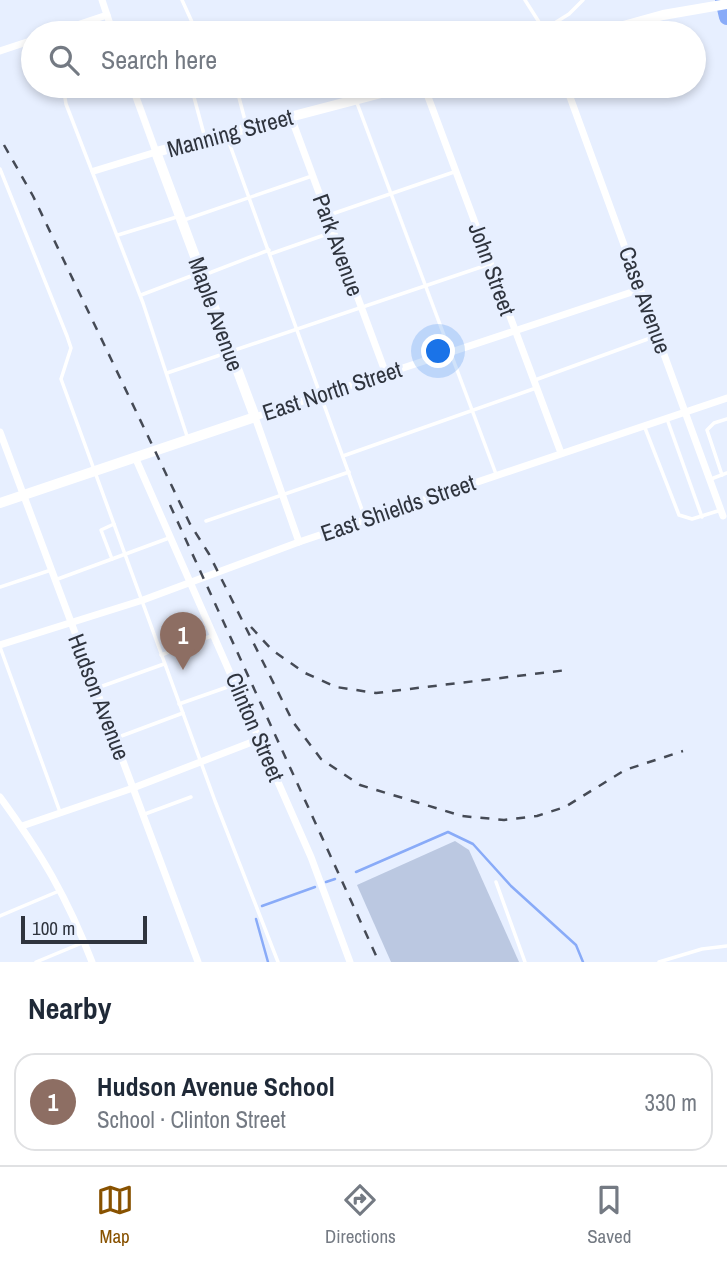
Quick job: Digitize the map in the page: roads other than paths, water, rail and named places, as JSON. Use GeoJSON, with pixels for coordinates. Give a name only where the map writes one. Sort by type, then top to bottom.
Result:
{"type":"FeatureCollection","features":[{"type":"Feature","properties":{"kind":"street"},"geometry":{"type":"LineString","coordinates":[[102,0],[109,21]]}},
{"type":"Feature","properties":{"kind":"street"},"geometry":{"type":"LineString","coordinates":[[645,21],[727,4]]}},
{"type":"Feature","properties":{"kind":"street"},"geometry":{"type":"LineString","coordinates":[[89,21],[107,15]]}},
{"type":"Feature","properties":{"kind":"street"},"geometry":{"type":"LineString","coordinates":[[0,51],[21,44]]}},
{"type":"Feature","properties":{"kind":"street","name":"Maple Avenue"},"geometry":{"type":"LineString","coordinates":[[137,98],[299,542]]}},
{"type":"Feature","properties":{"kind":"street","name":"Manning Street"},"geometry":{"type":"LineString","coordinates":[[94,171],[359,98]]}},
{"type":"Feature","properties":{"kind":"street","name":"John Street"},"geometry":{"type":"LineString","coordinates":[[428,98],[561,453]]}},
{"type":"Feature","properties":{"kind":"street","name":"Case Avenue"},"geometry":{"type":"LineString","coordinates":[[570,98],[722,513]]}},
{"type":"Feature","properties":{"kind":"street","name":"Park Avenue"},"geometry":{"type":"LineString","coordinates":[[291,117],[386,374]]}},
{"type":"Feature","properties":{"kind":"street","name":"East North Street"},"geometry":{"type":"LineString","coordinates":[[0,503],[641,289]]}},
{"type":"Feature","properties":{"kind":"street","name":"East Shields Street"},"geometry":{"type":"LineString","coordinates":[[0,646],[191,584],[299,542],[727,398]]}},
{"type":"Feature","properties":{"kind":"street","name":"Hudson Avenue"},"geometry":{"type":"LineString","coordinates":[[0,432],[198,962]]}},
{"type":"Feature","properties":{"kind":"street","name":"Clinton Street"},"geometry":{"type":"LineString","coordinates":[[135,457],[312,857],[351,962]]}},
{"type":"Feature","properties":{"kind":"street"},"geometry":{"type":"LineString","coordinates":[[22,826],[133,788],[260,739]]}},
{"type":"Feature","properties":{"kind":"street"},"geometry":{"type":"LineString","coordinates":[[0,797],[22,826],[61,890],[92,962]]}},
{"type":"Feature","properties":{"kind":"lane"},"geometry":{"type":"LineString","coordinates":[[182,0],[192,21]]}},
{"type":"Feature","properties":{"kind":"lane"},"geometry":{"type":"LineString","coordinates":[[525,0],[539,21]]}},
{"type":"Feature","properties":{"kind":"lane"},"geometry":{"type":"LineString","coordinates":[[560,21],[583,0]]}},
{"type":"Feature","properties":{"kind":"lane"},"geometry":{"type":"LineString","coordinates":[[65,98],[140,295],[188,439]]}},
{"type":"Feature","properties":{"kind":"lane"},"geometry":{"type":"LineString","coordinates":[[194,98],[205,139]]}},
{"type":"Feature","properties":{"kind":"lane"},"geometry":{"type":"LineString","coordinates":[[239,98],[247,128]]}},
{"type":"Feature","properties":{"kind":"lane"},"geometry":{"type":"LineString","coordinates":[[355,99],[496,474]]}},
{"type":"Feature","properties":{"kind":"lane"},"geometry":{"type":"LineString","coordinates":[[226,134],[366,520]]}},
{"type":"Feature","properties":{"kind":"lane"},"geometry":{"type":"LineString","coordinates":[[0,169],[71,348],[61,379],[164,664],[278,962]]}},
{"type":"Feature","properties":{"kind":"lane"},"geometry":{"type":"LineString","coordinates":[[327,216],[456,172]]}},
{"type":"Feature","properties":{"kind":"lane"},"geometry":{"type":"LineString","coordinates":[[118,235],[313,176]]}},
{"type":"Feature","properties":{"kind":"lane"},"geometry":{"type":"LineString","coordinates":[[140,295],[333,232]]}},
{"type":"Feature","properties":{"kind":"lane"},"geometry":{"type":"LineString","coordinates":[[166,373],[490,264]]}},
{"type":"Feature","properties":{"kind":"lane"},"geometry":{"type":"LineString","coordinates":[[343,456],[471,413],[535,384],[658,336]]}},
{"type":"Feature","properties":{"kind":"lane"},"geometry":{"type":"LineString","coordinates":[[667,419],[702,517]]}},
{"type":"Feature","properties":{"kind":"lane"},"geometry":{"type":"LineString","coordinates":[[709,479],[724,474],[707,430],[714,423],[727,419]]}},
{"type":"Feature","properties":{"kind":"lane"},"geometry":{"type":"LineString","coordinates":[[644,426],[679,515],[684,519],[722,513]]}},
{"type":"Feature","properties":{"kind":"lane"},"geometry":{"type":"LineString","coordinates":[[206,521],[349,472]]}},
{"type":"Feature","properties":{"kind":"lane"},"geometry":{"type":"LineString","coordinates":[[112,559],[102,530],[114,524]]}},
{"type":"Feature","properties":{"kind":"lane"},"geometry":{"type":"LineString","coordinates":[[55,580],[171,538]]}},
{"type":"Feature","properties":{"kind":"lane"},"geometry":{"type":"LineString","coordinates":[[0,587],[51,570]]}},
{"type":"Feature","properties":{"kind":"lane"},"geometry":{"type":"LineString","coordinates":[[161,655],[214,635]]}},
{"type":"Feature","properties":{"kind":"lane"},"geometry":{"type":"LineString","coordinates":[[0,646],[61,813]]}},
{"type":"Feature","properties":{"kind":"lane"},"geometry":{"type":"LineString","coordinates":[[95,689],[164,664]]}},
{"type":"Feature","properties":{"kind":"lane"},"geometry":{"type":"LineString","coordinates":[[179,704],[237,684]]}},
{"type":"Feature","properties":{"kind":"lane"},"geometry":{"type":"LineString","coordinates":[[114,738],[183,713]]}},
{"type":"Feature","properties":{"kind":"lane"},"geometry":{"type":"LineString","coordinates":[[143,815],[191,797]]}},
{"type":"Feature","properties":{"kind":"lane"},"geometry":{"type":"LineString","coordinates":[[496,882],[525,962]]}},
{"type":"Feature","properties":{"kind":"lane"},"geometry":{"type":"LineString","coordinates":[[0,916],[61,890]]}},
{"type":"Feature","properties":{"kind":"lane"},"geometry":{"type":"LineString","coordinates":[[36,962],[84,942]]}},
{"type":"Feature","properties":{"kind":"lane"},"geometry":{"type":"LineString","coordinates":[[659,962],[702,949],[727,946]]}},
{"type":"Feature","properties":{"kind":"waterway"},"geometry":{"type":"LineString","coordinates":[[723,0],[727,17]]}},
{"type":"Feature","properties":{"kind":"waterway"},"geometry":{"type":"LineString","coordinates":[[356,872],[448,832],[473,844],[511,886],[576,945],[583,962]]}},
{"type":"Feature","properties":{"kind":"waterway"},"geometry":{"type":"LineString","coordinates":[[326,882],[335,879]]}},
{"type":"Feature","properties":{"kind":"waterway"},"geometry":{"type":"LineString","coordinates":[[262,906],[315,887]]}},
{"type":"Feature","properties":{"kind":"waterway"},"geometry":{"type":"LineString","coordinates":[[256,919],[268,962]]}},
{"type":"Feature","properties":{"kind":"railway"},"geometry":{"type":"LineString","coordinates":[[4,145],[33,196],[190,524],[209,554],[293,722],[321,759],[360,785],[462,816],[504,820],[537,816],[565,807],[625,770],[683,751]]}},
{"type":"Feature","properties":{"kind":"railway"},"geometry":{"type":"LineString","coordinates":[[170,505],[379,962]]}},
{"type":"Feature","properties":{"kind":"railway"},"geometry":{"type":"LineString","coordinates":[[251,627],[272,650],[305,673],[336,687],[376,693],[567,670]]}},
{"type":"Feature","properties":{"kind":"place","name":"Hudson Avenue School"},"geometry":{"type":"Point","coordinates":[183,670]}}]}
